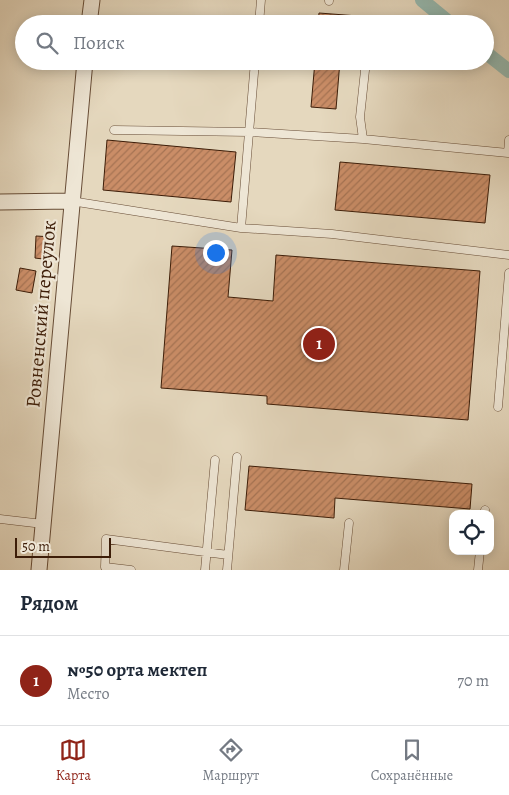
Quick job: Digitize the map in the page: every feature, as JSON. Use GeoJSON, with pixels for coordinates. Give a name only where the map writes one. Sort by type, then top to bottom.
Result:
{"type":"FeatureCollection","features":[{"type":"Feature","properties":{"kind":"street"},"geometry":{"type":"LineString","coordinates":[[90,15],[92,0]]}},
{"type":"Feature","properties":{"kind":"street","name":"Ровненский переулок"},"geometry":{"type":"LineString","coordinates":[[39,570],[84,70]]}},
{"type":"Feature","properties":{"kind":"street"},"geometry":{"type":"LineString","coordinates":[[0,202],[71,201]]}},
{"type":"Feature","properties":{"kind":"lane"},"geometry":{"type":"LineString","coordinates":[[259,15],[260,0]]}},
{"type":"Feature","properties":{"kind":"lane"},"geometry":{"type":"LineString","coordinates":[[241,228],[254,70]]}},
{"type":"Feature","properties":{"kind":"lane"},"geometry":{"type":"LineString","coordinates":[[363,139],[360,117],[365,70]]}},
{"type":"Feature","properties":{"kind":"lane"},"geometry":{"type":"LineString","coordinates":[[114,130],[250,132],[363,139],[508,153],[509,140]]}},
{"type":"Feature","properties":{"kind":"lane"},"geometry":{"type":"LineString","coordinates":[[71,201],[241,228],[332,234],[509,255]]}},
{"type":"Feature","properties":{"kind":"lane"},"geometry":{"type":"LineString","coordinates":[[498,407],[509,273]]}},
{"type":"Feature","properties":{"kind":"lane"},"geometry":{"type":"LineString","coordinates":[[227,570],[237,457]]}},
{"type":"Feature","properties":{"kind":"lane"},"geometry":{"type":"LineString","coordinates":[[205,570],[215,460]]}},
{"type":"Feature","properties":{"kind":"lane"},"geometry":{"type":"LineString","coordinates":[[0,519],[43,524]]}},
{"type":"Feature","properties":{"kind":"lane"},"geometry":{"type":"LineString","coordinates":[[344,570],[349,524]]}},
{"type":"Feature","properties":{"kind":"lane"},"geometry":{"type":"LineString","coordinates":[[131,570],[105,567],[106,539],[228,555]]}},
{"type":"Feature","properties":{"kind":"lane"},"geometry":{"type":"LineString","coordinates":[[478,570],[480,555]]}},
{"type":"Feature","properties":{"kind":"building"},"geometry":{"type":"Polygon","coordinates":[[[319,13],[345,15],[319,15],[319,13]]]}},
{"type":"Feature","properties":{"kind":"building"},"geometry":{"type":"Polygon","coordinates":[[[314,70],[339,70],[336,109],[311,107],[314,70]]]}},
{"type":"Feature","properties":{"kind":"building"},"geometry":{"type":"Polygon","coordinates":[[[107,140],[236,152],[231,202],[103,190],[107,140]]]}},
{"type":"Feature","properties":{"kind":"building"},"geometry":{"type":"Polygon","coordinates":[[[340,162],[490,175],[485,223],[335,210],[340,162]]]}},
{"type":"Feature","properties":{"kind":"building"},"geometry":{"type":"Polygon","coordinates":[[[36,236],[53,237],[51,260],[35,258],[36,236]]]}},
{"type":"Feature","properties":{"kind":"building"},"geometry":{"type":"Polygon","coordinates":[[[172,246],[232,250],[228,297],[273,301],[276,255],[480,271],[468,420],[267,404],[267,396],[161,388],[172,246]]]}},
{"type":"Feature","properties":{"kind":"building"},"geometry":{"type":"Polygon","coordinates":[[[20,268],[36,271],[32,293],[16,290],[20,268]]]}},
{"type":"Feature","properties":{"kind":"building"},"geometry":{"type":"Polygon","coordinates":[[[249,466],[472,484],[470,509],[335,498],[334,518],[245,510],[249,466]]]}},
{"type":"Feature","properties":{"kind":"waterway"},"geometry":{"type":"LineString","coordinates":[[422,0],[440,15]]}},
{"type":"Feature","properties":{"kind":"waterway"},"geometry":{"type":"LineString","coordinates":[[494,59],[509,71]]}},
{"type":"Feature","properties":{"kind":"place","name":"№50 орта мектеп"},"geometry":{"type":"Point","coordinates":[319,344]}}]}
